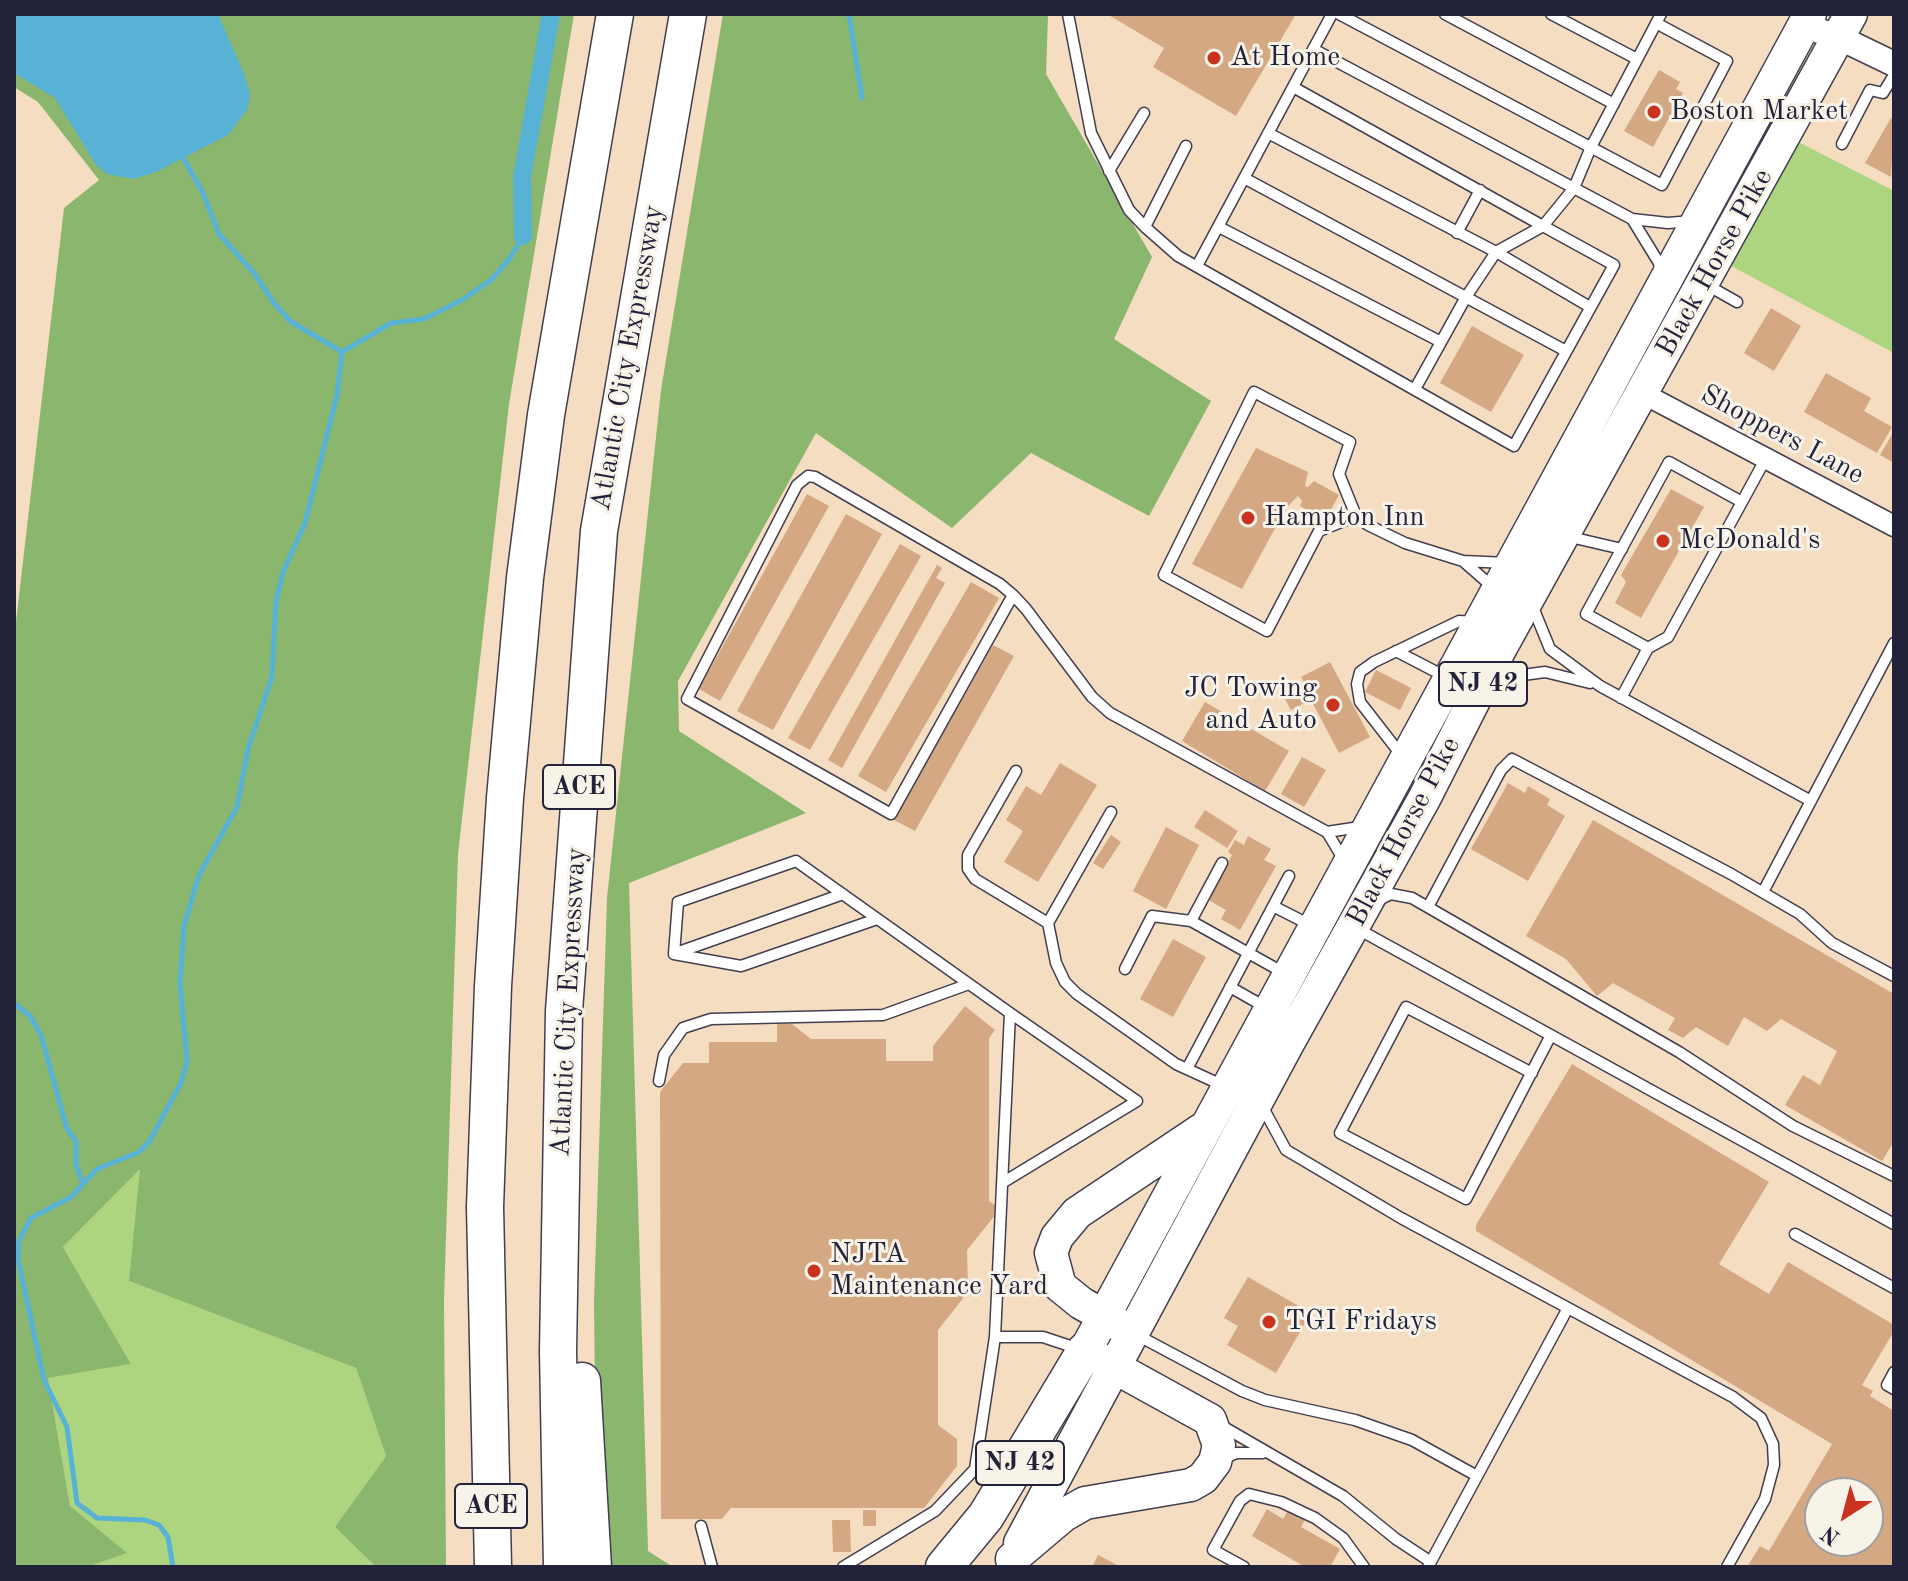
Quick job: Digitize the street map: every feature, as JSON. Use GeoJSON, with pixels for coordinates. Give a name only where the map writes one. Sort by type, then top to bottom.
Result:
{"type":"FeatureCollection","features":[{"type":"Feature","properties":{"kind":"highway","name":"ACE"},"geometry":{"type":"LineString","coordinates":[[493,1567],[485,1207],[488,1083],[515,674],[546,415],[615,14]]}},
{"type":"Feature","properties":{"kind":"highway","name":"Atlantic City Expressway"},"geometry":{"type":"LineString","coordinates":[[562,1567],[558,1351],[564,1011],[599,531],[688,14]]}},
{"type":"Feature","properties":{"kind":"highway","name":"Black Horse Pike"},"geometry":{"type":"LineString","coordinates":[[1099,1359],[1132,1332],[1484,681],[1514,594],[1514,563],[1800,18]]}},
{"type":"Feature","properties":{"kind":"highway","name":"Black Horse Pike"},"geometry":{"type":"LineString","coordinates":[[1009,1563],[1099,1359],[1104,1317],[1226,1087],[1482,622],[1514,594],[1564,536],[1844,26]]}},
{"type":"Feature","properties":{"kind":"highway"},"geometry":{"type":"LineString","coordinates":[[564,1011],[593,1567]]}},
{"type":"Feature","properties":{"kind":"highway"},"geometry":{"type":"LineString","coordinates":[[1132,1332],[1104,1317],[1060,1286],[1051,1253],[1057,1237],[1086,1206],[1204,1129]]}},
{"type":"Feature","properties":{"kind":"highway"},"geometry":{"type":"LineString","coordinates":[[1009,1563],[1064,1515],[1085,1503],[1191,1485],[1203,1478],[1215,1462],[1219,1445],[1210,1420],[1099,1359]]}},
{"type":"Feature","properties":{"kind":"highway","name":"NJ 42"},"geometry":{"type":"LineString","coordinates":[[944,1567],[986,1516],[1099,1359]]}},
{"type":"Feature","properties":{"kind":"highway"},"geometry":{"type":"LineString","coordinates":[[481,1567],[490,1445]]}},
{"type":"Feature","properties":{"kind":"street"},"geometry":{"type":"LineString","coordinates":[[1800,18],[1844,26],[1894,64]]}},
{"type":"Feature","properties":{"kind":"street","name":"Shoppers Lane"},"geometry":{"type":"LineString","coordinates":[[1644,394],[1894,526]]}},
{"type":"Feature","properties":{"kind":"lane"},"geometry":{"type":"LineString","coordinates":[[1068,14],[1085,112],[1129,210],[1145,227],[1178,256],[1514,446],[1614,265],[1293,87]]}},
{"type":"Feature","properties":{"kind":"lane"},"geometry":{"type":"LineString","coordinates":[[1197,266],[1332,14]]}},
{"type":"Feature","properties":{"kind":"lane"},"geometry":{"type":"LineString","coordinates":[[1339,14],[1591,147],[1662,185],[1727,61],[1658,19],[1591,147],[1574,188],[1543,226],[1496,252],[1466,297],[1415,389]]}},
{"type":"Feature","properties":{"kind":"lane"},"geometry":{"type":"LineString","coordinates":[[1445,14],[1614,104]]}},
{"type":"Feature","properties":{"kind":"lane"},"geometry":{"type":"LineString","coordinates":[[1551,14],[1637,59]]}},
{"type":"Feature","properties":{"kind":"lane"},"geometry":{"type":"LineString","coordinates":[[1313,49],[1632,219],[1668,223],[1696,221]]}},
{"type":"Feature","properties":{"kind":"lane"},"geometry":{"type":"LineString","coordinates":[[1842,144],[1870,90],[1883,93],[1894,75]]}},
{"type":"Feature","properties":{"kind":"lane"},"geometry":{"type":"LineString","coordinates":[[1109,171],[1144,113]]}},
{"type":"Feature","properties":{"kind":"lane"},"geometry":{"type":"LineString","coordinates":[[1268,133],[1496,252],[1590,307]]}},
{"type":"Feature","properties":{"kind":"lane"},"geometry":{"type":"LineString","coordinates":[[1145,227],[1186,146]]}},
{"type":"Feature","properties":{"kind":"lane"},"geometry":{"type":"LineString","coordinates":[[1244,178],[1566,351]]}},
{"type":"Feature","properties":{"kind":"lane"},"geometry":{"type":"LineString","coordinates":[[1457,233],[1480,190]]}},
{"type":"Feature","properties":{"kind":"lane"},"geometry":{"type":"LineString","coordinates":[[1632,219],[1659,263],[1663,283]]}},
{"type":"Feature","properties":{"kind":"lane"},"geometry":{"type":"LineString","coordinates":[[1219,227],[1441,342]]}},
{"type":"Feature","properties":{"kind":"lane"},"geometry":{"type":"LineString","coordinates":[[1704,284],[1737,302]]}},
{"type":"Feature","properties":{"kind":"lane"},"geometry":{"type":"LineString","coordinates":[[1356,516],[1319,531],[1267,631],[1164,575],[1254,392],[1350,442],[1339,474],[1356,516],[1405,543],[1463,561],[1514,563]]}},
{"type":"Feature","properties":{"kind":"lane"},"geometry":{"type":"LineString","coordinates":[[1621,698],[1648,648],[1668,637],[1766,458]]}},
{"type":"Feature","properties":{"kind":"lane"},"geometry":{"type":"LineString","coordinates":[[1648,648],[1586,614],[1669,462],[1742,502]]}},
{"type":"Feature","properties":{"kind":"lane"},"geometry":{"type":"LineString","coordinates":[[1013,595],[891,814],[687,699],[797,485],[808,476],[974,568],[1013,595],[1092,697],[1110,713],[1327,832],[1347,866]]}},
{"type":"Feature","properties":{"kind":"lane"},"geometry":{"type":"LineString","coordinates":[[1564,536],[1622,549]]}},
{"type":"Feature","properties":{"kind":"lane"},"geometry":{"type":"LineString","coordinates":[[1463,561],[1514,594],[1550,649],[1600,686],[1811,801]]}},
{"type":"Feature","properties":{"kind":"lane"},"geometry":{"type":"LineString","coordinates":[[1406,760],[1360,702],[1357,684],[1360,672],[1459,621],[1482,622]]}},
{"type":"Feature","properties":{"kind":"lane"},"geometry":{"type":"LineString","coordinates":[[1763,892],[1894,643]]}},
{"type":"Feature","properties":{"kind":"lane"},"geometry":{"type":"LineString","coordinates":[[1396,651],[1451,679]]}},
{"type":"Feature","properties":{"kind":"lane"},"geometry":{"type":"LineString","coordinates":[[1484,681],[1521,672],[1545,672],[1600,686]]}},
{"type":"Feature","properties":{"kind":"lane"},"geometry":{"type":"LineString","coordinates":[[1428,907],[1501,770],[1512,759],[1763,892],[1800,914],[1832,943],[1894,976]]}},
{"type":"Feature","properties":{"kind":"lane"},"geometry":{"type":"LineString","coordinates":[[1016,771],[968,855],[968,869],[975,879],[1048,923]]}},
{"type":"Feature","properties":{"kind":"lane"},"geometry":{"type":"LineString","coordinates":[[1111,812],[1048,923],[1049,942],[1065,982],[1187,1069],[1226,1087]]}},
{"type":"Feature","properties":{"kind":"lane"},"geometry":{"type":"LineString","coordinates":[[1327,832],[1370,826]]}},
{"type":"Feature","properties":{"kind":"lane"},"geometry":{"type":"LineString","coordinates":[[674,954],[678,902],[796,861],[1137,1101],[1002,1183]]}},
{"type":"Feature","properties":{"kind":"lane"},"geometry":{"type":"LineString","coordinates":[[1191,921],[1222,863]]}},
{"type":"Feature","properties":{"kind":"lane"},"geometry":{"type":"LineString","coordinates":[[1187,1069],[1289,876]]}},
{"type":"Feature","properties":{"kind":"lane"},"geometry":{"type":"LineString","coordinates":[[674,954],[843,894]]}},
{"type":"Feature","properties":{"kind":"lane"},"geometry":{"type":"LineString","coordinates":[[1894,1176],[1793,1126],[1679,1052],[1412,898],[1391,894],[1358,917],[1551,1035],[1894,1224]]}},
{"type":"Feature","properties":{"kind":"lane"},"geometry":{"type":"LineString","coordinates":[[1273,906],[1314,927]]}},
{"type":"Feature","properties":{"kind":"lane"},"geometry":{"type":"LineString","coordinates":[[1125,969],[1152,916],[1191,921],[1287,975]]}},
{"type":"Feature","properties":{"kind":"lane"},"geometry":{"type":"LineString","coordinates":[[674,954],[741,966],[877,919]]}},
{"type":"Feature","properties":{"kind":"lane"},"geometry":{"type":"LineString","coordinates":[[659,1081],[664,1055],[683,1028],[711,1019],[883,1015],[969,984]]}},
{"type":"Feature","properties":{"kind":"lane"},"geometry":{"type":"LineString","coordinates":[[1230,987],[1269,1009]]}},
{"type":"Feature","properties":{"kind":"lane"},"geometry":{"type":"LineString","coordinates":[[1532,1073],[1406,1007],[1340,1133],[1466,1199],[1532,1073],[1551,1035]]}},
{"type":"Feature","properties":{"kind":"lane"},"geometry":{"type":"LineString","coordinates":[[843,1567],[935,1511],[975,1469],[995,1337],[1010,1013]]}},
{"type":"Feature","properties":{"kind":"lane"},"geometry":{"type":"LineString","coordinates":[[1259,1099],[1286,1150],[1401,1218],[1733,1397],[1761,1418],[1773,1444],[1774,1465],[1765,1499],[1727,1567]]}},
{"type":"Feature","properties":{"kind":"lane"},"geometry":{"type":"LineString","coordinates":[[1795,1234],[1894,1288]]}},
{"type":"Feature","properties":{"kind":"lane"},"geometry":{"type":"LineString","coordinates":[[1210,1420],[1343,1496],[1430,1564],[1568,1308]]}},
{"type":"Feature","properties":{"kind":"lane"},"geometry":{"type":"LineString","coordinates":[[1132,1332],[1242,1391],[1265,1400],[1355,1420],[1412,1440],[1477,1476]]}},
{"type":"Feature","properties":{"kind":"lane"},"geometry":{"type":"LineString","coordinates":[[995,1337],[1043,1337],[1099,1359]]}},
{"type":"Feature","properties":{"kind":"lane"},"geometry":{"type":"LineString","coordinates":[[1894,1372],[1887,1385],[1894,1389]]}},
{"type":"Feature","properties":{"kind":"lane"},"geometry":{"type":"LineString","coordinates":[[1215,1462],[1245,1452],[1274,1455]]}},
{"type":"Feature","properties":{"kind":"lane"},"geometry":{"type":"LineString","coordinates":[[1244,1567],[1213,1550],[1240,1501],[1249,1494],[1281,1502],[1315,1518],[1343,1538],[1364,1567]]}},
{"type":"Feature","properties":{"kind":"lane"},"geometry":{"type":"LineString","coordinates":[[701,1526],[707,1561],[712,1567]]}},
{"type":"Feature","properties":{"kind":"green space"},"geometry":{"type":"Polygon","coordinates":[[[14,14],[574,14],[509,404],[458,854],[444,1301],[446,1567],[376,1567],[335,1527],[386,1456],[356,1368],[129,1281],[140,1169],[63,1247],[131,1364],[48,1378],[70,1506],[127,1553],[87,1567],[14,1567],[14,639],[64,208],[99,180],[38,102],[14,87],[14,14]]]}},
{"type":"Feature","properties":{"kind":"green space"},"geometry":{"type":"Polygon","coordinates":[[[723,14],[1048,14],[1046,74],[1152,257],[1114,339],[1211,401],[1149,516],[1031,453],[952,528],[816,433],[678,681],[679,731],[806,813],[629,883],[648,1551],[673,1567],[597,1567],[594,1302],[607,898],[661,390],[723,14]]]}},
{"type":"Feature","properties":{"kind":"green space"},"geometry":{"type":"Polygon","coordinates":[[[1785,135],[1894,191],[1894,353],[1718,259],[1785,135]]]}},
{"type":"Feature","properties":{"kind":"green space"},"geometry":{"type":"Polygon","coordinates":[[[141,1168],[129,1281],[356,1368],[386,1456],[335,1527],[376,1567],[87,1567],[126,1553],[70,1506],[48,1378],[131,1364],[63,1247],[141,1168]]]}},
{"type":"Feature","properties":{"kind":"water"},"geometry":{"type":"Polygon","coordinates":[[[14,14],[218,14],[245,76],[250,95],[247,110],[228,135],[156,172],[133,179],[107,174],[96,165],[55,98],[14,73],[14,14]]]}},
{"type":"Feature","properties":{"kind":"building","name":"At Home"},"geometry":{"type":"Polygon","coordinates":[[[1107,14],[1296,14],[1236,116],[1153,67],[1164,48],[1107,14]]]}},
{"type":"Feature","properties":{"kind":"building","name":"Boston Market"},"geometry":{"type":"Polygon","coordinates":[[[1659,70],[1680,82],[1676,89],[1683,93],[1653,147],[1624,131],[1659,70]]]}},
{"type":"Feature","properties":{"kind":"building"},"geometry":{"type":"Polygon","coordinates":[[[1891,118],[1894,120],[1891,177],[1865,163],[1891,118]]]}},
{"type":"Feature","properties":{"kind":"building"},"geometry":{"type":"Polygon","coordinates":[[[1771,308],[1801,326],[1774,371],[1744,353],[1771,308]]]}},
{"type":"Feature","properties":{"kind":"building"},"geometry":{"type":"Polygon","coordinates":[[[1472,326],[1524,355],[1491,412],[1440,383],[1472,326]]]}},
{"type":"Feature","properties":{"kind":"building"},"geometry":{"type":"Polygon","coordinates":[[[1826,373],[1871,398],[1864,411],[1892,427],[1877,453],[1804,412],[1826,373]]]}},
{"type":"Feature","properties":{"kind":"building"},"geometry":{"type":"Polygon","coordinates":[[[1894,431],[1894,463],[1880,455],[1894,431]]]}},
{"type":"Feature","properties":{"kind":"building","name":"Hampton Inn"},"geometry":{"type":"Polygon","coordinates":[[[1256,448],[1308,472],[1305,486],[1314,481],[1339,495],[1325,520],[1300,506],[1302,501],[1298,496],[1286,508],[1242,589],[1192,564],[1256,448]]]}},
{"type":"Feature","properties":{"kind":"building","name":"McDonald's"},"geometry":{"type":"Polygon","coordinates":[[[1671,489],[1704,507],[1641,618],[1615,603],[1626,582],[1621,575],[1671,489]]]}},
{"type":"Feature","properties":{"kind":"building"},"geometry":{"type":"Polygon","coordinates":[[[807,494],[829,506],[720,701],[699,689],[807,494]]]}},
{"type":"Feature","properties":{"kind":"building"},"geometry":{"type":"Polygon","coordinates":[[[846,514],[882,534],[773,730],[737,711],[846,514]]]}},
{"type":"Feature","properties":{"kind":"building"},"geometry":{"type":"Polygon","coordinates":[[[900,544],[921,556],[810,750],[788,738],[900,544]]]}},
{"type":"Feature","properties":{"kind":"building"},"geometry":{"type":"Polygon","coordinates":[[[937,565],[942,568],[936,578],[945,583],[842,768],[828,760],[937,565]]]}},
{"type":"Feature","properties":{"kind":"building"},"geometry":{"type":"Polygon","coordinates":[[[971,582],[999,598],[886,792],[858,776],[971,582]]]}},
{"type":"Feature","properties":{"kind":"building"},"geometry":{"type":"Polygon","coordinates":[[[993,645],[1014,656],[915,831],[894,820],[993,645]]]}},
{"type":"Feature","properties":{"kind":"building","name":"JC Towing and Auto"},"geometry":{"type":"Polygon","coordinates":[[[1330,662],[1370,737],[1339,753],[1311,700],[1291,710],[1284,697],[1306,686],[1301,677],[1330,662]]]}},
{"type":"Feature","properties":{"kind":"building"},"geometry":{"type":"Polygon","coordinates":[[[1376,670],[1411,688],[1400,710],[1365,692],[1376,670]]]}},
{"type":"Feature","properties":{"kind":"building"},"geometry":{"type":"Polygon","coordinates":[[[1205,702],[1289,751],[1265,791],[1182,741],[1205,702]]]}},
{"type":"Feature","properties":{"kind":"building"},"geometry":{"type":"Polygon","coordinates":[[[1302,757],[1326,770],[1304,807],[1281,794],[1302,757]]]}},
{"type":"Feature","properties":{"kind":"building"},"geometry":{"type":"Polygon","coordinates":[[[1060,763],[1097,785],[1038,882],[1004,862],[1023,831],[1006,820],[1026,786],[1041,795],[1060,763]]]}},
{"type":"Feature","properties":{"kind":"building"},"geometry":{"type":"Polygon","coordinates":[[[1508,783],[1525,793],[1528,786],[1550,799],[1547,805],[1565,816],[1528,881],[1471,849],[1508,783]]]}},
{"type":"Feature","properties":{"kind":"building"},"geometry":{"type":"Polygon","coordinates":[[[1205,810],[1238,831],[1227,848],[1194,827],[1205,810]]]}},
{"type":"Feature","properties":{"kind":"building"},"geometry":{"type":"Polygon","coordinates":[[[1593,820],[1894,994],[1894,1141],[1882,1161],[1785,1105],[1803,1075],[1820,1085],[1837,1051],[1781,1019],[1767,1031],[1744,1017],[1728,1046],[1696,1027],[1683,1038],[1668,1030],[1675,1018],[1613,983],[1597,996],[1566,959],[1526,936],[1593,820]]]}},
{"type":"Feature","properties":{"kind":"building"},"geometry":{"type":"Polygon","coordinates":[[[1166,827],[1199,845],[1166,909],[1133,891],[1166,827]]]}},
{"type":"Feature","properties":{"kind":"building"},"geometry":{"type":"Polygon","coordinates":[[[1111,835],[1121,842],[1103,869],[1093,863],[1111,835]]]}},
{"type":"Feature","properties":{"kind":"building"},"geometry":{"type":"Polygon","coordinates":[[[1248,836],[1271,849],[1264,860],[1276,866],[1240,930],[1221,919],[1226,910],[1207,899],[1232,855],[1228,852],[1235,840],[1244,845],[1248,836]]]}},
{"type":"Feature","properties":{"kind":"building"},"geometry":{"type":"Polygon","coordinates":[[[1173,939],[1206,957],[1173,1017],[1140,999],[1173,939]]]}},
{"type":"Feature","properties":{"kind":"building","name":"NJTA Maintenance Yard"},"geometry":{"type":"Polygon","coordinates":[[[965,1006],[995,1030],[989,1038],[989,1201],[1000,1209],[967,1250],[968,1292],[938,1330],[938,1425],[957,1439],[957,1466],[924,1508],[731,1508],[722,1519],[661,1519],[660,1092],[683,1063],[709,1063],[709,1042],[777,1042],[777,1024],[792,1024],[811,1039],[886,1039],[886,1061],[933,1061],[933,1046],[965,1006]]]}},
{"type":"Feature","properties":{"kind":"building"},"geometry":{"type":"Polygon","coordinates":[[[1572,1064],[1769,1182],[1719,1264],[1769,1294],[1788,1262],[1894,1325],[1894,1331],[1862,1385],[1873,1391],[1870,1396],[1894,1411],[1894,1567],[1747,1567],[1760,1546],[1769,1551],[1804,1492],[1804,1557],[1884,1557],[1884,1477],[1813,1477],[1832,1444],[1476,1231],[1476,1225],[1572,1064]]]}},
{"type":"Feature","properties":{"kind":"building","name":"TGI Fridays"},"geometry":{"type":"Polygon","coordinates":[[[1248,1277],[1311,1313],[1276,1373],[1227,1345],[1238,1326],[1224,1318],[1248,1277]]]}},
{"type":"Feature","properties":{"kind":"building"},"geometry":{"type":"Polygon","coordinates":[[[1290,1507],[1307,1516],[1301,1527],[1340,1549],[1330,1567],[1305,1567],[1252,1536],[1267,1509],[1283,1519],[1290,1507]]]}},
{"type":"Feature","properties":{"kind":"building"},"geometry":{"type":"Polygon","coordinates":[[[863,1510],[876,1510],[876,1526],[863,1526],[863,1510]]]}},
{"type":"Feature","properties":{"kind":"building"},"geometry":{"type":"Polygon","coordinates":[[[832,1520],[850,1520],[851,1552],[833,1552],[832,1520]]]}},
{"type":"Feature","properties":{"kind":"building"},"geometry":{"type":"Polygon","coordinates":[[[1098,1555],[1121,1567],[1092,1567],[1098,1555]]]}},
{"type":"Feature","properties":{"kind":"waterway"},"geometry":{"type":"LineString","coordinates":[[523,236],[522,177],[551,14]]}},
{"type":"Feature","properties":{"kind":"waterway"},"geometry":{"type":"LineString","coordinates":[[849,14],[862,98]]}},
{"type":"Feature","properties":{"kind":"waterway"},"geometry":{"type":"LineString","coordinates":[[181,154],[203,193],[219,234],[254,273],[274,303],[290,321],[342,352]]}},
{"type":"Feature","properties":{"kind":"waterway"},"geometry":{"type":"LineString","coordinates":[[342,352],[391,323],[424,319],[462,300],[491,280],[510,258],[523,236]]}},
{"type":"Feature","properties":{"kind":"waterway"},"geometry":{"type":"LineString","coordinates":[[173,1567],[168,1537],[159,1525],[145,1520],[97,1518],[77,1503],[67,1427],[44,1380],[18,1259],[19,1241],[31,1218],[71,1197],[97,1169],[139,1152],[149,1142],[181,1083],[187,1061],[180,983],[184,926],[199,875],[237,807],[248,749],[272,677],[276,601],[283,572],[305,523],[337,395],[342,352]]}},
{"type":"Feature","properties":{"kind":"waterway"},"geometry":{"type":"LineString","coordinates":[[14,1003],[30,1016],[41,1035],[67,1129],[76,1141],[76,1165],[83,1184]]}},
{"type":"Feature","properties":{"kind":"place","name":"At Home"},"geometry":{"type":"Point","coordinates":[1214,58]}},
{"type":"Feature","properties":{"kind":"place","name":"Boston Market"},"geometry":{"type":"Point","coordinates":[1654,112]}},
{"type":"Feature","properties":{"kind":"place","name":"Hampton Inn"},"geometry":{"type":"Point","coordinates":[1248,518]}},
{"type":"Feature","properties":{"kind":"place","name":"McDonald's"},"geometry":{"type":"Point","coordinates":[1663,541]}},
{"type":"Feature","properties":{"kind":"place","name":"JC Towing and Auto"},"geometry":{"type":"Point","coordinates":[1333,705]}},
{"type":"Feature","properties":{"kind":"place","name":"NJTA Maintenance Yard"},"geometry":{"type":"Point","coordinates":[814,1271]}},
{"type":"Feature","properties":{"kind":"place","name":"TGI Fridays"},"geometry":{"type":"Point","coordinates":[1269,1322]}}]}
